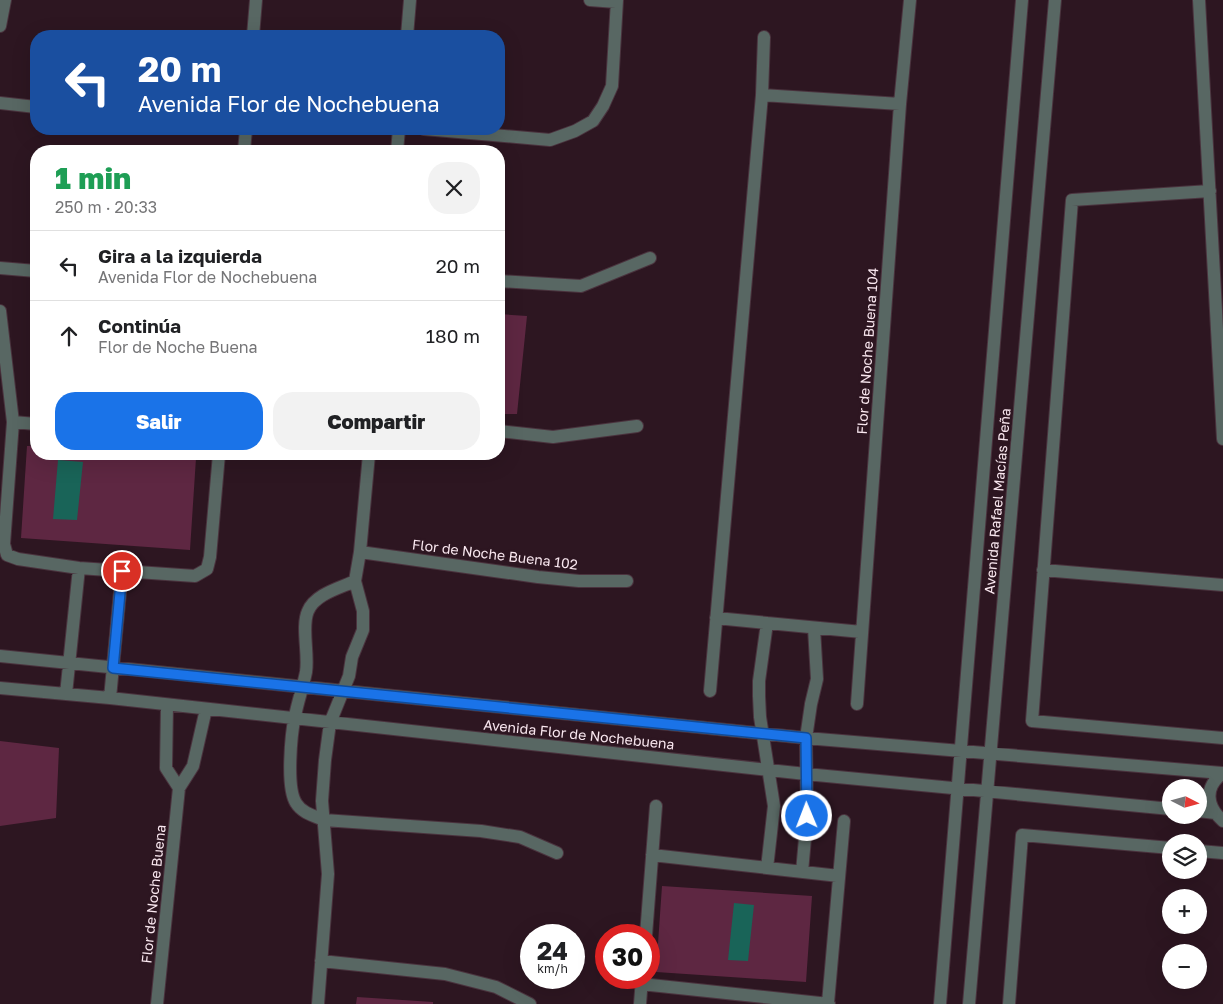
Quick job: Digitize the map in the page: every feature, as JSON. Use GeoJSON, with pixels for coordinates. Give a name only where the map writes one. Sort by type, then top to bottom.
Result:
{"type":"FeatureCollection","features":[{"type":"Feature","properties":{"kind":"street"},"geometry":{"type":"LineString","coordinates":[[0,26],[5,0]]}},
{"type":"Feature","properties":{"kind":"street"},"geometry":{"type":"LineString","coordinates":[[254,30],[256,0]]}},
{"type":"Feature","properties":{"kind":"street"},"geometry":{"type":"LineString","coordinates":[[408,30],[410,0]]}},
{"type":"Feature","properties":{"kind":"street"},"geometry":{"type":"LineString","coordinates":[[493,135],[550,140],[575,131],[593,121],[603,106],[612,86],[616,1],[590,0]]}},
{"type":"Feature","properties":{"kind":"street","name":"Flor de Noche Buena 104"},"geometry":{"type":"LineString","coordinates":[[857,704],[900,104],[910,0]]}},
{"type":"Feature","properties":{"kind":"street","name":"Avenida Rafael Macías Peña"},"geometry":{"type":"LineString","coordinates":[[940,1004],[1022,0]]}},
{"type":"Feature","properties":{"kind":"street","name":"Avenida Rafael Macías Peña"},"geometry":{"type":"LineString","coordinates":[[969,1004],[1055,0]]}},
{"type":"Feature","properties":{"kind":"street"},"geometry":{"type":"LineString","coordinates":[[1199,0],[1223,439]]}},
{"type":"Feature","properties":{"kind":"street"},"geometry":{"type":"LineString","coordinates":[[710,691],[762,95],[764,37]]}},
{"type":"Feature","properties":{"kind":"street"},"geometry":{"type":"LineString","coordinates":[[762,95],[900,104]]}},
{"type":"Feature","properties":{"kind":"street"},"geometry":{"type":"LineString","coordinates":[[0,103],[30,106]]}},
{"type":"Feature","properties":{"kind":"street"},"geometry":{"type":"LineString","coordinates":[[1210,191],[1072,200],[1032,721],[1223,738]]}},
{"type":"Feature","properties":{"kind":"street"},"geometry":{"type":"LineString","coordinates":[[505,280],[581,286],[650,258]]}},
{"type":"Feature","properties":{"kind":"street"},"geometry":{"type":"LineString","coordinates":[[0,268],[30,270]]}},
{"type":"Feature","properties":{"kind":"street"},"geometry":{"type":"LineString","coordinates":[[0,311],[13,422],[4,544],[7,555],[18,559],[79,568],[195,576],[207,569],[210,557],[218,460]]}},
{"type":"Feature","properties":{"kind":"street"},"geometry":{"type":"LineString","coordinates":[[13,422],[30,423]]}},
{"type":"Feature","properties":{"kind":"street"},"geometry":{"type":"LineString","coordinates":[[505,432],[553,437],[637,426]]}},
{"type":"Feature","properties":{"kind":"street"},"geometry":{"type":"LineString","coordinates":[[318,1004],[328,874],[322,801],[325,760],[330,723],[349,676],[352,657],[363,630],[363,611],[355,581],[360,552],[368,460]]}},
{"type":"Feature","properties":{"kind":"street","name":"Flor de Noche Buena 102"},"geometry":{"type":"LineString","coordinates":[[360,552],[538,577],[579,581],[627,581]]}},
{"type":"Feature","properties":{"kind":"street"},"geometry":{"type":"LineString","coordinates":[[66,694],[79,568]]}},
{"type":"Feature","properties":{"kind":"street"},"geometry":{"type":"LineString","coordinates":[[1043,570],[1223,585]]}},
{"type":"Feature","properties":{"kind":"street"},"geometry":{"type":"LineString","coordinates":[[110,698],[122,571]]}},
{"type":"Feature","properties":{"kind":"street"},"geometry":{"type":"LineString","coordinates":[[355,581],[321,597],[308,610],[305,628],[307,655],[294,719],[291,758],[292,794],[296,804],[305,812],[324,820],[482,831],[520,837],[557,854]]}},
{"type":"Feature","properties":{"kind":"street"},"geometry":{"type":"LineString","coordinates":[[716,618],[862,632]]}},
{"type":"Feature","properties":{"kind":"street"},"geometry":{"type":"LineString","coordinates":[[767,623],[759,681],[760,717],[774,811],[767,868]]}},
{"type":"Feature","properties":{"kind":"street"},"geometry":{"type":"LineString","coordinates":[[802,872],[807,816],[806,738],[817,679],[814,628]]}},
{"type":"Feature","properties":{"kind":"street"},"geometry":{"type":"LineString","coordinates":[[0,656],[113,668]]}},
{"type":"Feature","properties":{"kind":"street","name":"Avenida Flor de Nochebuena"},"geometry":{"type":"LineString","coordinates":[[113,668],[763,734],[1222,773]]}},
{"type":"Feature","properties":{"kind":"street"},"geometry":{"type":"LineString","coordinates":[[0,688],[167,705],[166,768],[179,788]]}},
{"type":"Feature","properties":{"kind":"street","name":"Avenida Flor de Nochebuena"},"geometry":{"type":"LineString","coordinates":[[167,705],[806,774],[1162,808]]}},
{"type":"Feature","properties":{"kind":"street","name":"Flor de Noche Buena"},"geometry":{"type":"LineString","coordinates":[[157,1004],[179,788],[193,766],[206,709]]}},
{"type":"Feature","properties":{"kind":"street"},"geometry":{"type":"LineString","coordinates":[[1219,817],[1211,806],[1209,798],[1215,780],[1222,773]]}},
{"type":"Feature","properties":{"kind":"street"},"geometry":{"type":"LineString","coordinates":[[647,924],[656,806]]}},
{"type":"Feature","properties":{"kind":"street"},"geometry":{"type":"LineString","coordinates":[[660,983],[828,1004],[844,820]]}},
{"type":"Feature","properties":{"kind":"street"},"geometry":{"type":"LineString","coordinates":[[1009,1004],[1022,834],[1162,847]]}},
{"type":"Feature","properties":{"kind":"street"},"geometry":{"type":"LineString","coordinates":[[1207,852],[1223,853]]}},
{"type":"Feature","properties":{"kind":"street"},"geometry":{"type":"LineString","coordinates":[[652,856],[839,876]]}},
{"type":"Feature","properties":{"kind":"street"},"geometry":{"type":"LineString","coordinates":[[321,962],[445,974],[496,987],[530,1004]]}},
{"type":"Feature","properties":{"kind":"street"},"geometry":{"type":"LineString","coordinates":[[640,1004],[641,989]]}},
{"type":"Feature","properties":{"kind":"shaded area"},"geometry":{"type":"Polygon","coordinates":[[[505,314],[527,316],[517,414],[505,414],[505,314]]]}},
{"type":"Feature","properties":{"kind":"shaded area"},"geometry":{"type":"Polygon","coordinates":[[[27,446],[30,446],[30,460],[196,460],[190,550],[21,538],[27,446]]]}},
{"type":"Feature","properties":{"kind":"shaded area"},"geometry":{"type":"Polygon","coordinates":[[[58,460],[83,462],[77,520],[53,519],[58,460]]]}},
{"type":"Feature","properties":{"kind":"shaded area"},"geometry":{"type":"Polygon","coordinates":[[[0,741],[59,748],[56,818],[0,826],[0,741]]]}},
{"type":"Feature","properties":{"kind":"shaded area"},"geometry":{"type":"Polygon","coordinates":[[[662,886],[812,896],[806,982],[660,972],[659,924],[662,886]]]}},
{"type":"Feature","properties":{"kind":"shaded area"},"geometry":{"type":"Polygon","coordinates":[[[734,903],[754,905],[748,961],[728,960],[734,903]]]}},
{"type":"Feature","properties":{"kind":"shaded area"},"geometry":{"type":"Polygon","coordinates":[[[357,997],[433,1002],[433,1004],[356,1004],[357,997]]]}},
{"type":"Feature","properties":{"kind":"route"},"geometry":{"type":"LineString","coordinates":[[122,571],[113,668],[806,738],[807,816]]}}]}
